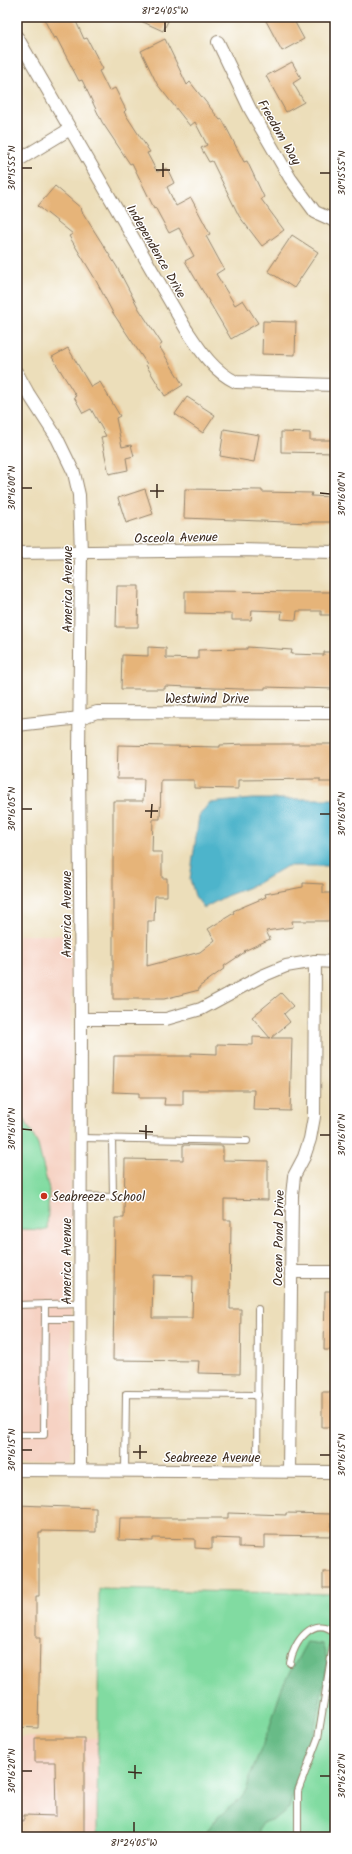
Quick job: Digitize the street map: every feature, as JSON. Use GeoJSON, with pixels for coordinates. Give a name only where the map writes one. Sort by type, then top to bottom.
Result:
{"type":"FeatureCollection","features":[{"type":"Feature","properties":{"kind":"street","name":"Independence Drive"},"geometry":{"type":"LineString","coordinates":[[17,37],[186,329],[211,364],[225,377],[236,382],[335,385]]}},
{"type":"Feature","properties":{"kind":"street","name":"Freedom Way"},"geometry":{"type":"LineString","coordinates":[[218,42],[250,109],[290,178],[315,212],[335,221]]}},
{"type":"Feature","properties":{"kind":"street"},"geometry":{"type":"LineString","coordinates":[[17,161],[70,129]]}},
{"type":"Feature","properties":{"kind":"street","name":"America Avenue"},"geometry":{"type":"LineString","coordinates":[[17,373],[57,438],[74,473],[79,495],[81,553],[80,1470]]}},
{"type":"Feature","properties":{"kind":"street","name":"Osceola Avenue"},"geometry":{"type":"LineString","coordinates":[[17,552],[81,553],[239,550],[335,552]]}},
{"type":"Feature","properties":{"kind":"street","name":"Westwind Drive"},"geometry":{"type":"LineString","coordinates":[[17,725],[80,718],[97,712],[335,713]]}},
{"type":"Feature","properties":{"kind":"street"},"geometry":{"type":"LineString","coordinates":[[81,1019],[166,1019],[200,1009],[262,976],[286,966],[315,961],[335,962]]}},
{"type":"Feature","properties":{"kind":"street","name":"Ocean Pond Drive"},"geometry":{"type":"LineString","coordinates":[[290,1471],[291,1272],[294,1176],[306,1151],[314,1117],[315,961]]}},
{"type":"Feature","properties":{"kind":"street"},"geometry":{"type":"LineString","coordinates":[[291,1272],[335,1272]]}},
{"type":"Feature","properties":{"kind":"street","name":"Seabreeze Avenue"},"geometry":{"type":"LineString","coordinates":[[17,1470],[335,1472]]}},
{"type":"Feature","properties":{"kind":"lane"},"geometry":{"type":"LineString","coordinates":[[80,1138],[246,1141]]}},
{"type":"Feature","properties":{"kind":"lane"},"geometry":{"type":"LineString","coordinates":[[80,1196],[113,1197],[112,1138]]}},
{"type":"Feature","properties":{"kind":"lane"},"geometry":{"type":"LineString","coordinates":[[17,1305],[80,1303]]}},
{"type":"Feature","properties":{"kind":"lane"},"geometry":{"type":"LineString","coordinates":[[17,1435],[44,1435],[45,1304]]}},
{"type":"Feature","properties":{"kind":"lane"},"geometry":{"type":"LineString","coordinates":[[257,1471],[258,1309]]}},
{"type":"Feature","properties":{"kind":"lane"},"geometry":{"type":"LineString","coordinates":[[45,1319],[80,1319]]}},
{"type":"Feature","properties":{"kind":"lane"},"geometry":{"type":"LineString","coordinates":[[125,1470],[126,1394],[258,1395]]}},
{"type":"Feature","properties":{"kind":"lane"},"geometry":{"type":"LineString","coordinates":[[290,1663],[296,1644],[312,1629],[320,1625],[329,1627],[335,1633],[318,1738],[298,1791],[298,1837]]}},
{"type":"Feature","properties":{"kind":"shaded area","name":"Seabreeze School"},"geometry":{"type":"Polygon","coordinates":[[[17,935],[71,935],[71,1458],[17,1459],[17,935]]]}},
{"type":"Feature","properties":{"kind":"shaded area"},"geometry":{"type":"Polygon","coordinates":[[[17,1737],[98,1738],[97,1837],[17,1837],[17,1737]]]}},
{"type":"Feature","properties":{"kind":"green space"},"geometry":{"type":"Polygon","coordinates":[[[17,1105],[38,1145],[49,1190],[47,1230],[17,1229],[17,1105]]]}},
{"type":"Feature","properties":{"kind":"green space"},"geometry":{"type":"Polygon","coordinates":[[[99,1589],[335,1594],[335,1837],[97,1837],[99,1589]]]}},
{"type":"Feature","properties":{"kind":"green space"},"geometry":{"type":"Polygon","coordinates":[[[307,1642],[322,1644],[328,1662],[310,1750],[297,1780],[289,1808],[275,1819],[264,1822],[259,1829],[259,1837],[205,1837],[209,1828],[216,1820],[243,1795],[269,1729],[282,1687],[307,1642]]]}},
{"type":"Feature","properties":{"kind":"water"},"geometry":{"type":"Polygon","coordinates":[[[252,799],[335,799],[335,866],[287,866],[255,885],[226,896],[204,908],[195,896],[190,879],[199,816],[209,803],[252,799]]]}},
{"type":"Feature","properties":{"kind":"building"},"geometry":{"type":"Polygon","coordinates":[[[43,17],[74,17],[84,39],[87,38],[103,69],[99,71],[109,91],[115,88],[126,110],[124,112],[150,152],[147,153],[157,172],[167,168],[174,183],[167,187],[176,206],[191,198],[210,234],[206,236],[224,269],[216,274],[235,305],[243,300],[258,323],[231,339],[185,261],[194,256],[179,228],[169,233],[155,207],[154,208],[132,163],[130,164],[102,122],[82,80],[79,81],[56,37],[54,39],[43,17]]]}},
{"type":"Feature","properties":{"kind":"building"},"geometry":{"type":"Polygon","coordinates":[[[132,17],[170,17],[163,31],[132,17]]]}},
{"type":"Feature","properties":{"kind":"building"},"geometry":{"type":"Polygon","coordinates":[[[264,17],[292,17],[304,39],[282,51],[264,17]]]}},
{"type":"Feature","properties":{"kind":"building"},"geometry":{"type":"Polygon","coordinates":[[[165,39],[187,85],[190,82],[220,120],[222,119],[244,162],[247,161],[264,197],[261,199],[284,230],[262,246],[239,216],[212,161],[209,162],[201,148],[207,145],[195,122],[190,126],[157,84],[141,51],[165,39]]]}},
{"type":"Feature","properties":{"kind":"building"},"geometry":{"type":"Polygon","coordinates":[[[292,62],[301,78],[293,83],[304,102],[286,112],[266,76],[292,62]]]}},
{"type":"Feature","properties":{"kind":"building"},"geometry":{"type":"Polygon","coordinates":[[[55,186],[82,209],[81,210],[117,267],[139,309],[162,344],[159,346],[183,385],[165,396],[146,365],[147,364],[113,313],[94,277],[69,236],[73,234],[38,206],[55,186]]]}},
{"type":"Feature","properties":{"kind":"building"},"geometry":{"type":"Polygon","coordinates":[[[292,235],[318,252],[294,288],[268,271],[292,235]]]}},
{"type":"Feature","properties":{"kind":"building"},"geometry":{"type":"Polygon","coordinates":[[[263,321],[296,322],[295,355],[262,354],[263,321]]]}},
{"type":"Feature","properties":{"kind":"building"},"geometry":{"type":"Polygon","coordinates":[[[68,348],[91,387],[100,382],[120,416],[116,418],[122,447],[131,445],[134,456],[126,458],[128,470],[109,474],[101,437],[106,436],[91,409],[83,413],[74,397],[76,396],[52,357],[68,348]]]}},
{"type":"Feature","properties":{"kind":"building"},"geometry":{"type":"Polygon","coordinates":[[[187,397],[215,415],[203,433],[175,414],[187,397]]]}},
{"type":"Feature","properties":{"kind":"building"},"geometry":{"type":"Polygon","coordinates":[[[224,429],[259,435],[254,462],[220,456],[224,429]]]}},
{"type":"Feature","properties":{"kind":"building"},"geometry":{"type":"Polygon","coordinates":[[[281,432],[310,433],[310,440],[335,440],[335,453],[281,452],[281,432]]]}},
{"type":"Feature","properties":{"kind":"building"},"geometry":{"type":"Polygon","coordinates":[[[145,489],[153,514],[126,523],[118,498],[145,489]]]}},
{"type":"Feature","properties":{"kind":"building"},"geometry":{"type":"Polygon","coordinates":[[[185,489],[262,490],[262,492],[312,493],[311,496],[335,497],[335,522],[311,523],[184,518],[185,489]]]}},
{"type":"Feature","properties":{"kind":"building"},"geometry":{"type":"Polygon","coordinates":[[[117,586],[139,586],[138,627],[116,627],[117,586]]]}},
{"type":"Feature","properties":{"kind":"building"},"geometry":{"type":"Polygon","coordinates":[[[185,591],[335,592],[335,615],[321,615],[321,611],[297,611],[296,620],[281,619],[282,611],[252,610],[251,620],[232,620],[232,614],[185,613],[185,591]]]}},
{"type":"Feature","properties":{"kind":"building"},"geometry":{"type":"Polygon","coordinates":[[[148,647],[166,648],[166,658],[198,659],[198,650],[247,649],[247,647],[292,650],[291,654],[324,655],[324,652],[335,652],[335,689],[265,687],[265,689],[240,689],[165,686],[165,689],[121,689],[122,655],[148,656],[148,647]]]}},
{"type":"Feature","properties":{"kind":"building"},"geometry":{"type":"Polygon","coordinates":[[[335,744],[335,782],[320,782],[320,779],[238,780],[238,789],[194,788],[194,780],[161,780],[160,819],[153,819],[152,852],[162,852],[162,878],[167,878],[167,896],[155,896],[154,921],[148,921],[147,966],[200,952],[215,940],[208,929],[234,913],[233,911],[266,897],[265,894],[303,887],[303,883],[323,884],[323,893],[335,893],[335,921],[292,921],[293,927],[266,931],[270,939],[244,951],[245,952],[224,966],[225,968],[199,987],[199,990],[164,999],[113,999],[113,801],[143,801],[144,779],[117,779],[118,745],[220,747],[220,745],[335,744]]]}},
{"type":"Feature","properties":{"kind":"building"},"geometry":{"type":"Polygon","coordinates":[[[281,993],[293,1006],[284,1014],[290,1022],[271,1038],[292,1038],[290,1111],[253,1110],[254,1090],[183,1090],[183,1105],[164,1105],[165,1098],[139,1098],[139,1093],[113,1092],[114,1056],[191,1056],[191,1053],[217,1054],[217,1044],[253,1045],[253,1037],[270,1038],[252,1017],[281,993]]]}},
{"type":"Feature","properties":{"kind":"building"},"geometry":{"type":"Polygon","coordinates":[[[183,1145],[223,1146],[223,1160],[268,1161],[268,1200],[224,1199],[224,1220],[231,1220],[230,1309],[241,1309],[240,1374],[198,1373],[199,1361],[113,1360],[115,1218],[124,1218],[125,1159],[183,1160],[183,1145]],[[153,1275],[152,1318],[192,1318],[193,1276],[153,1275]]]}},
{"type":"Feature","properties":{"kind":"building"},"geometry":{"type":"Polygon","coordinates":[[[325,1291],[335,1291],[335,1350],[324,1350],[325,1291]]]}},
{"type":"Feature","properties":{"kind":"building"},"geometry":{"type":"Polygon","coordinates":[[[322,1392],[335,1392],[335,1427],[322,1427],[322,1392]]]}},
{"type":"Feature","properties":{"kind":"building"},"geometry":{"type":"Polygon","coordinates":[[[17,1505],[96,1508],[96,1532],[42,1531],[42,1533],[39,1533],[39,1596],[36,1596],[36,1638],[40,1638],[38,1728],[17,1727],[17,1505]]]}},
{"type":"Feature","properties":{"kind":"building"},"geometry":{"type":"Polygon","coordinates":[[[228,1513],[286,1515],[286,1513],[332,1514],[332,1536],[265,1535],[265,1548],[239,1547],[239,1539],[212,1538],[212,1549],[195,1548],[195,1539],[153,1538],[153,1541],[119,1540],[120,1518],[228,1518],[228,1513]]]}},
{"type":"Feature","properties":{"kind":"building"},"geometry":{"type":"Polygon","coordinates":[[[323,1572],[335,1572],[335,1588],[323,1588],[323,1572]]]}},
{"type":"Feature","properties":{"kind":"building"},"geometry":{"type":"Polygon","coordinates":[[[35,1738],[84,1738],[84,1837],[17,1837],[17,1821],[24,1822],[24,1815],[56,1816],[55,1762],[35,1762],[35,1738]]]}},
{"type":"Feature","properties":{"kind":"place","name":"Seabreeze School"},"geometry":{"type":"Point","coordinates":[44,1196]}}]}
